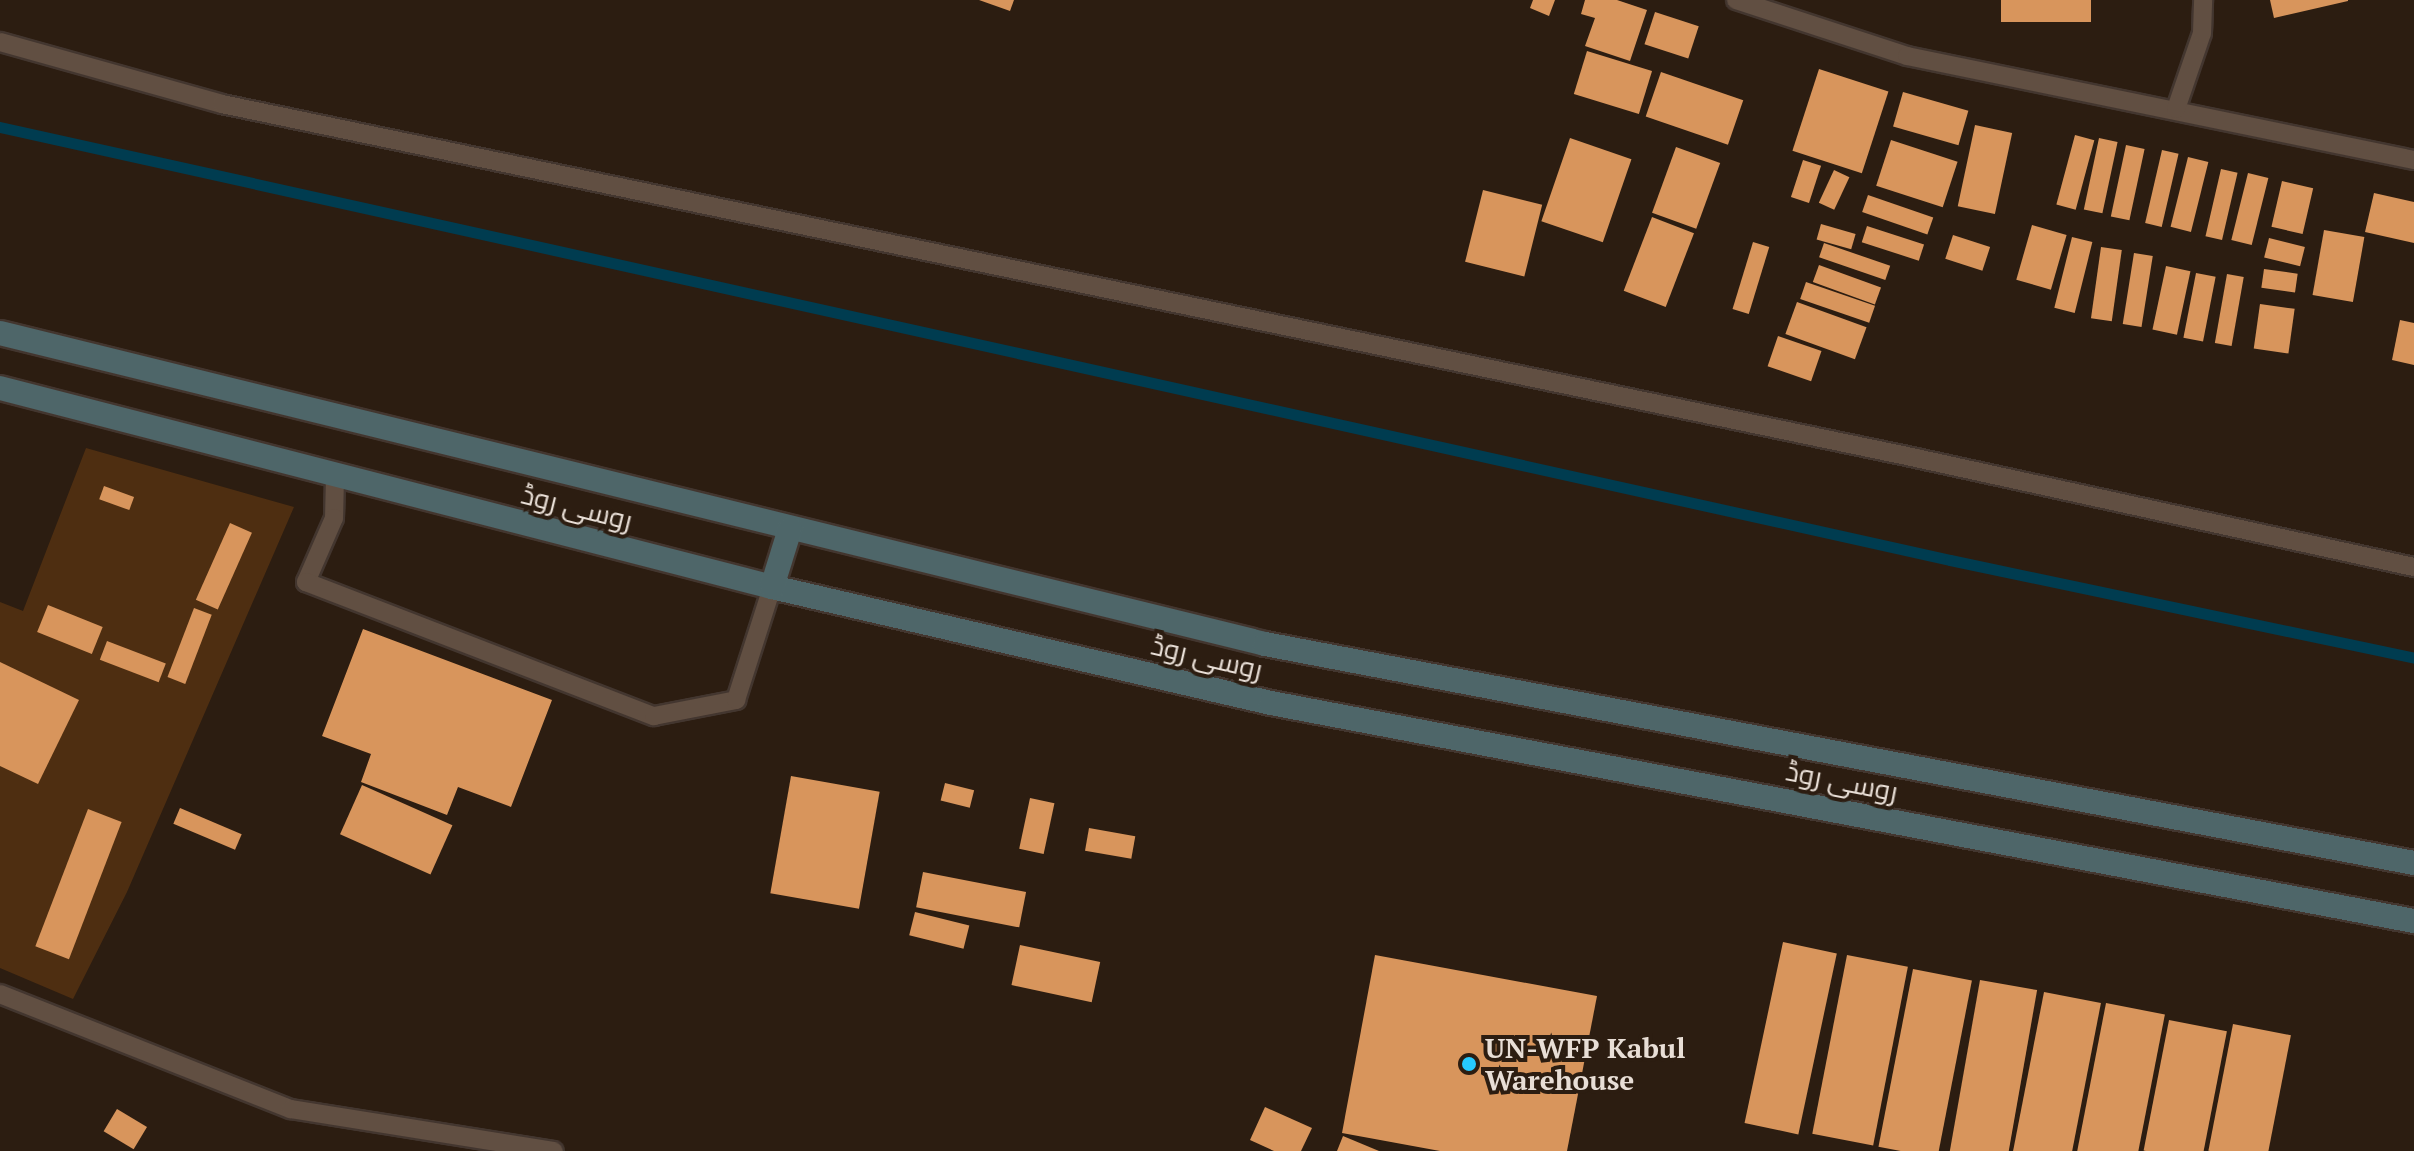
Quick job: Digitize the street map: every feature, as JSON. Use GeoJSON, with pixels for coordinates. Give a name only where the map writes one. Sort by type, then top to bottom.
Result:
{"type":"FeatureCollection","features":[{"type":"Feature","properties":{"kind":"main road","name":"روسی روڈ"},"geometry":{"type":"LineString","coordinates":[[0,333],[1265,644],[2414,863]]}},
{"type":"Feature","properties":{"kind":"main road","name":"روسی روڈ"},"geometry":{"type":"LineString","coordinates":[[0,388],[335,478],[772,587],[1271,703],[2414,921]]}},
{"type":"Feature","properties":{"kind":"main road"},"geometry":{"type":"LineString","coordinates":[[772,587],[790,529]]}},
{"type":"Feature","properties":{"kind":"lane"},"geometry":{"type":"LineString","coordinates":[[1736,0],[1907,56],[2414,160]]}},
{"type":"Feature","properties":{"kind":"lane"},"geometry":{"type":"LineString","coordinates":[[2176,109],[2202,33],[2203,0]]}},
{"type":"Feature","properties":{"kind":"lane"},"geometry":{"type":"LineString","coordinates":[[0,42],[222,104],[1885,451],[2414,567]]}},
{"type":"Feature","properties":{"kind":"lane"},"geometry":{"type":"LineString","coordinates":[[335,478],[334,518],[306,582],[654,716],[736,700],[772,587]]}},
{"type":"Feature","properties":{"kind":"lane"},"geometry":{"type":"LineString","coordinates":[[0,994],[291,1109],[554,1151]]}},
{"type":"Feature","properties":{"kind":"shaded area"},"geometry":{"type":"Polygon","coordinates":[[[86,448],[294,507],[127,892],[73,999],[0,968],[0,602],[23,611],[86,448]]]}},
{"type":"Feature","properties":{"kind":"building"},"geometry":{"type":"Polygon","coordinates":[[[979,0],[1014,0],[1010,11],[979,0]]]}},
{"type":"Feature","properties":{"kind":"building"},"geometry":{"type":"Polygon","coordinates":[[[1533,0],[1555,0],[1549,16],[1530,8],[1533,0]]]}},
{"type":"Feature","properties":{"kind":"building"},"geometry":{"type":"Polygon","coordinates":[[[1585,0],[1617,0],[1647,10],[1630,61],[1585,46],[1595,18],[1581,14],[1585,0]]]}},
{"type":"Feature","properties":{"kind":"building"},"geometry":{"type":"Polygon","coordinates":[[[2001,0],[2091,0],[2091,22],[2001,22],[2001,0]]]}},
{"type":"Feature","properties":{"kind":"building"},"geometry":{"type":"Polygon","coordinates":[[[2270,0],[2348,0],[2348,1],[2274,18],[2270,0]]]}},
{"type":"Feature","properties":{"kind":"building"},"geometry":{"type":"Polygon","coordinates":[[[1655,12],[1699,26],[1688,59],[1644,44],[1655,12]]]}},
{"type":"Feature","properties":{"kind":"building"},"geometry":{"type":"Polygon","coordinates":[[[1587,51],[1652,71],[1639,114],[1574,94],[1587,51]]]}},
{"type":"Feature","properties":{"kind":"building"},"geometry":{"type":"Polygon","coordinates":[[[1819,69],[1888,92],[1862,173],[1792,151],[1819,69]]]}},
{"type":"Feature","properties":{"kind":"building"},"geometry":{"type":"Polygon","coordinates":[[[1661,72],[1743,100],[1728,145],[1646,116],[1661,72]]]}},
{"type":"Feature","properties":{"kind":"building"},"geometry":{"type":"Polygon","coordinates":[[[1903,92],[1968,111],[1958,145],[1893,127],[1903,92]]]}},
{"type":"Feature","properties":{"kind":"building"},"geometry":{"type":"Polygon","coordinates":[[[1975,125],[2012,133],[1995,214],[1958,206],[1975,125]]]}},
{"type":"Feature","properties":{"kind":"building"},"geometry":{"type":"Polygon","coordinates":[[[2075,135],[2094,140],[2076,210],[2056,205],[2075,135]]]}},
{"type":"Feature","properties":{"kind":"building"},"geometry":{"type":"Polygon","coordinates":[[[1570,138],[1631,159],[1603,242],[1541,221],[1570,138]]]}},
{"type":"Feature","properties":{"kind":"building"},"geometry":{"type":"Polygon","coordinates":[[[2099,138],[2118,142],[2102,213],[2084,209],[2099,138]]]}},
{"type":"Feature","properties":{"kind":"building"},"geometry":{"type":"Polygon","coordinates":[[[1891,140],[1958,162],[1943,207],[1876,186],[1891,140]]]}},
{"type":"Feature","properties":{"kind":"building"},"geometry":{"type":"Polygon","coordinates":[[[2126,145],[2145,149],[2129,220],[2111,216],[2126,145]]]}},
{"type":"Feature","properties":{"kind":"building"},"geometry":{"type":"Polygon","coordinates":[[[1676,147],[1720,163],[1696,229],[1652,213],[1676,147]]]}},
{"type":"Feature","properties":{"kind":"building"},"geometry":{"type":"Polygon","coordinates":[[[2162,150],[2179,154],[2162,227],[2145,223],[2162,150]]]}},
{"type":"Feature","properties":{"kind":"building"},"geometry":{"type":"Polygon","coordinates":[[[2188,157],[2208,162],[2191,232],[2171,227],[2188,157]]]}},
{"type":"Feature","properties":{"kind":"building"},"geometry":{"type":"Polygon","coordinates":[[[1803,160],[1821,166],[1809,203],[1791,197],[1803,160]]]}},
{"type":"Feature","properties":{"kind":"building"},"geometry":{"type":"Polygon","coordinates":[[[2221,169],[2238,173],[2222,240],[2205,236],[2221,169]]]}},
{"type":"Feature","properties":{"kind":"building"},"geometry":{"type":"Polygon","coordinates":[[[1834,170],[1849,177],[1834,210],[1819,203],[1834,170]]]}},
{"type":"Feature","properties":{"kind":"building"},"geometry":{"type":"Polygon","coordinates":[[[2248,173],[2268,178],[2252,245],[2231,240],[2248,173]]]}},
{"type":"Feature","properties":{"kind":"building"},"geometry":{"type":"Polygon","coordinates":[[[2282,181],[2313,188],[2303,234],[2271,227],[2282,181]]]}},
{"type":"Feature","properties":{"kind":"building"},"geometry":{"type":"Polygon","coordinates":[[[1483,190],[1542,205],[1524,277],[1465,262],[1483,190]]]}},
{"type":"Feature","properties":{"kind":"building"},"geometry":{"type":"Polygon","coordinates":[[[2374,193],[2414,202],[2414,243],[2365,232],[2374,193]]]}},
{"type":"Feature","properties":{"kind":"building"},"geometry":{"type":"Polygon","coordinates":[[[1868,195],[1933,217],[1927,234],[1862,212],[1868,195]]]}},
{"type":"Feature","properties":{"kind":"building"},"geometry":{"type":"Polygon","coordinates":[[[1652,217],[1694,233],[1666,307],[1624,291],[1652,217]]]}},
{"type":"Feature","properties":{"kind":"building"},"geometry":{"type":"Polygon","coordinates":[[[1821,224],[1856,234],[1851,249],[1817,239],[1821,224]]]}},
{"type":"Feature","properties":{"kind":"building"},"geometry":{"type":"Polygon","coordinates":[[[2032,225],[2067,235],[2051,290],[2016,280],[2032,225]]]}},
{"type":"Feature","properties":{"kind":"building"},"geometry":{"type":"Polygon","coordinates":[[[1867,226],[1924,245],[1919,261],[1862,242],[1867,226]]]}},
{"type":"Feature","properties":{"kind":"building"},"geometry":{"type":"Polygon","coordinates":[[[2324,230],[2364,237],[2353,302],[2313,295],[2324,230]]]}},
{"type":"Feature","properties":{"kind":"building"},"geometry":{"type":"Polygon","coordinates":[[[1953,235],[1990,247],[1982,271],[1945,259],[1953,235]]]}},
{"type":"Feature","properties":{"kind":"building"},"geometry":{"type":"Polygon","coordinates":[[[2072,237],[2092,242],[2075,313],[2054,308],[2072,237]]]}},
{"type":"Feature","properties":{"kind":"building"},"geometry":{"type":"Polygon","coordinates":[[[2269,238],[2305,247],[2300,266],[2264,257],[2269,238]]]}},
{"type":"Feature","properties":{"kind":"building"},"geometry":{"type":"Polygon","coordinates":[[[1753,242],[1769,247],[1749,314],[1733,309],[1753,242]]]}},
{"type":"Feature","properties":{"kind":"building"},"geometry":{"type":"Polygon","coordinates":[[[1824,243],[1890,266],[1885,280],[1819,257],[1824,243]]]}},
{"type":"Feature","properties":{"kind":"building"},"geometry":{"type":"Polygon","coordinates":[[[2101,247],[2122,250],[2112,321],[2091,318],[2101,247]]]}},
{"type":"Feature","properties":{"kind":"building"},"geometry":{"type":"Polygon","coordinates":[[[2134,253],[2153,256],[2142,327],[2123,324],[2134,253]]]}},
{"type":"Feature","properties":{"kind":"building"},"geometry":{"type":"Polygon","coordinates":[[[1819,265],[1881,288],[1875,304],[1813,282],[1819,265]]]}},
{"type":"Feature","properties":{"kind":"building"},"geometry":{"type":"Polygon","coordinates":[[[2166,266],[2190,271],[2177,335],[2152,330],[2166,266]]]}},
{"type":"Feature","properties":{"kind":"building"},"geometry":{"type":"Polygon","coordinates":[[[2264,269],[2298,274],[2295,293],[2261,288],[2264,269]]]}},
{"type":"Feature","properties":{"kind":"building"},"geometry":{"type":"Polygon","coordinates":[[[2196,273],[2216,277],[2203,342],[2183,338],[2196,273]]]}},
{"type":"Feature","properties":{"kind":"building"},"geometry":{"type":"Polygon","coordinates":[[[2227,274],[2244,277],[2232,346],[2215,343],[2227,274]]]}},
{"type":"Feature","properties":{"kind":"building"},"geometry":{"type":"Polygon","coordinates":[[[1806,282],[1875,306],[1869,323],[1800,299],[1806,282]]]}},
{"type":"Feature","properties":{"kind":"building"},"geometry":{"type":"Polygon","coordinates":[[[1797,302],[1867,327],[1855,359],[1785,334],[1797,302]]]}},
{"type":"Feature","properties":{"kind":"building"},"geometry":{"type":"Polygon","coordinates":[[[2260,304],[2295,309],[2288,353],[2254,349],[2260,304]]]}},
{"type":"Feature","properties":{"kind":"building"},"geometry":{"type":"Polygon","coordinates":[[[2400,320],[2414,323],[2414,365],[2392,360],[2400,320]]]}},
{"type":"Feature","properties":{"kind":"building"},"geometry":{"type":"Polygon","coordinates":[[[1778,336],[1821,351],[1811,381],[1768,366],[1778,336]]]}},
{"type":"Feature","properties":{"kind":"building"},"geometry":{"type":"Polygon","coordinates":[[[104,486],[134,497],[129,510],[99,499],[104,486]]]}},
{"type":"Feature","properties":{"kind":"building"},"geometry":{"type":"Polygon","coordinates":[[[230,523],[252,533],[218,609],[196,600],[230,523]]]}},
{"type":"Feature","properties":{"kind":"building"},"geometry":{"type":"Polygon","coordinates":[[[48,605],[103,627],[92,654],[37,632],[48,605]]]}},
{"type":"Feature","properties":{"kind":"building"},"geometry":{"type":"Polygon","coordinates":[[[194,608],[212,615],[185,684],[167,677],[194,608]]]}},
{"type":"Feature","properties":{"kind":"building"},"geometry":{"type":"Polygon","coordinates":[[[363,629],[552,700],[511,807],[458,787],[447,815],[361,782],[371,754],[322,736],[363,629]]]}},
{"type":"Feature","properties":{"kind":"building"},"geometry":{"type":"Polygon","coordinates":[[[107,641],[166,664],[159,682],[100,660],[107,641]]]}},
{"type":"Feature","properties":{"kind":"building"},"geometry":{"type":"Polygon","coordinates":[[[0,662],[79,700],[38,784],[0,766],[0,662]]]}},
{"type":"Feature","properties":{"kind":"building"},"geometry":{"type":"Polygon","coordinates":[[[791,776],[880,792],[859,909],[770,893],[791,776]]]}},
{"type":"Feature","properties":{"kind":"building"},"geometry":{"type":"Polygon","coordinates":[[[945,783],[974,790],[970,808],[941,800],[945,783]]]}},
{"type":"Feature","properties":{"kind":"building"},"geometry":{"type":"Polygon","coordinates":[[[362,785],[452,825],[430,875],[340,834],[362,785]]]}},
{"type":"Feature","properties":{"kind":"building"},"geometry":{"type":"Polygon","coordinates":[[[1030,798],[1054,803],[1044,854],[1019,849],[1030,798]]]}},
{"type":"Feature","properties":{"kind":"building"},"geometry":{"type":"Polygon","coordinates":[[[180,808],[242,834],[235,850],[173,824],[180,808]]]}},
{"type":"Feature","properties":{"kind":"building"},"geometry":{"type":"Polygon","coordinates":[[[88,809],[122,822],[69,959],[35,946],[88,809]]]}},
{"type":"Feature","properties":{"kind":"building"},"geometry":{"type":"Polygon","coordinates":[[[1089,828],[1135,836],[1131,859],[1085,851],[1089,828]]]}},
{"type":"Feature","properties":{"kind":"building"},"geometry":{"type":"Polygon","coordinates":[[[923,872],[1026,892],[1019,927],[916,907],[923,872]]]}},
{"type":"Feature","properties":{"kind":"building"},"geometry":{"type":"Polygon","coordinates":[[[915,912],[969,926],[964,949],[909,935],[915,912]]]}},
{"type":"Feature","properties":{"kind":"building"},"geometry":{"type":"Polygon","coordinates":[[[1783,942],[1837,953],[1798,1134],[1745,1123],[1783,942]]]}},
{"type":"Feature","properties":{"kind":"building"},"geometry":{"type":"Polygon","coordinates":[[[1020,945],[1100,962],[1092,1002],[1011,985],[1020,945]]]}},
{"type":"Feature","properties":{"kind":"building","name":"UN-WFP Kabul Warehouse"},"geometry":{"type":"Polygon","coordinates":[[[1375,955],[1597,996],[1567,1151],[1440,1151],[1342,1133],[1375,955]]]}},
{"type":"Feature","properties":{"kind":"building"},"geometry":{"type":"Polygon","coordinates":[[[1847,955],[1908,967],[1873,1145],[1812,1134],[1847,955]]]}},
{"type":"Feature","properties":{"kind":"building"},"geometry":{"type":"Polygon","coordinates":[[[1913,969],[1972,980],[1939,1151],[1901,1151],[1878,1147],[1913,969]]]}},
{"type":"Feature","properties":{"kind":"building"},"geometry":{"type":"Polygon","coordinates":[[[1980,980],[2037,990],[2009,1151],[1950,1151],[1980,980]]]}},
{"type":"Feature","properties":{"kind":"building"},"geometry":{"type":"Polygon","coordinates":[[[2044,992],[2101,1003],[2072,1151],[2013,1151],[2044,992]]]}},
{"type":"Feature","properties":{"kind":"building"},"geometry":{"type":"Polygon","coordinates":[[[2106,1003],[2165,1014],[2138,1151],[2077,1151],[2106,1003]]]}},
{"type":"Feature","properties":{"kind":"building"},"geometry":{"type":"Polygon","coordinates":[[[2169,1020],[2227,1031],[2204,1151],[2144,1151],[2169,1020]]]}},
{"type":"Feature","properties":{"kind":"building"},"geometry":{"type":"Polygon","coordinates":[[[2233,1024],[2291,1035],[2268,1151],[2208,1151],[2233,1024]]]}},
{"type":"Feature","properties":{"kind":"building"},"geometry":{"type":"Polygon","coordinates":[[[1265,1107],[1312,1128],[1301,1151],[1274,1151],[1250,1140],[1265,1107]]]}},
{"type":"Feature","properties":{"kind":"building"},"geometry":{"type":"Polygon","coordinates":[[[117,1109],[147,1127],[134,1149],[104,1131],[117,1109]]]}},
{"type":"Feature","properties":{"kind":"building"},"geometry":{"type":"Polygon","coordinates":[[[1343,1136],[1379,1151],[1337,1151],[1343,1136]]]}},
{"type":"Feature","properties":{"kind":"waterway"},"geometry":{"type":"LineString","coordinates":[[0,127],[1950,560],[2414,658]]}},
{"type":"Feature","properties":{"kind":"place","name":"UN-WFP Kabul Warehouse"},"geometry":{"type":"Point","coordinates":[1469,1064]}}]}
